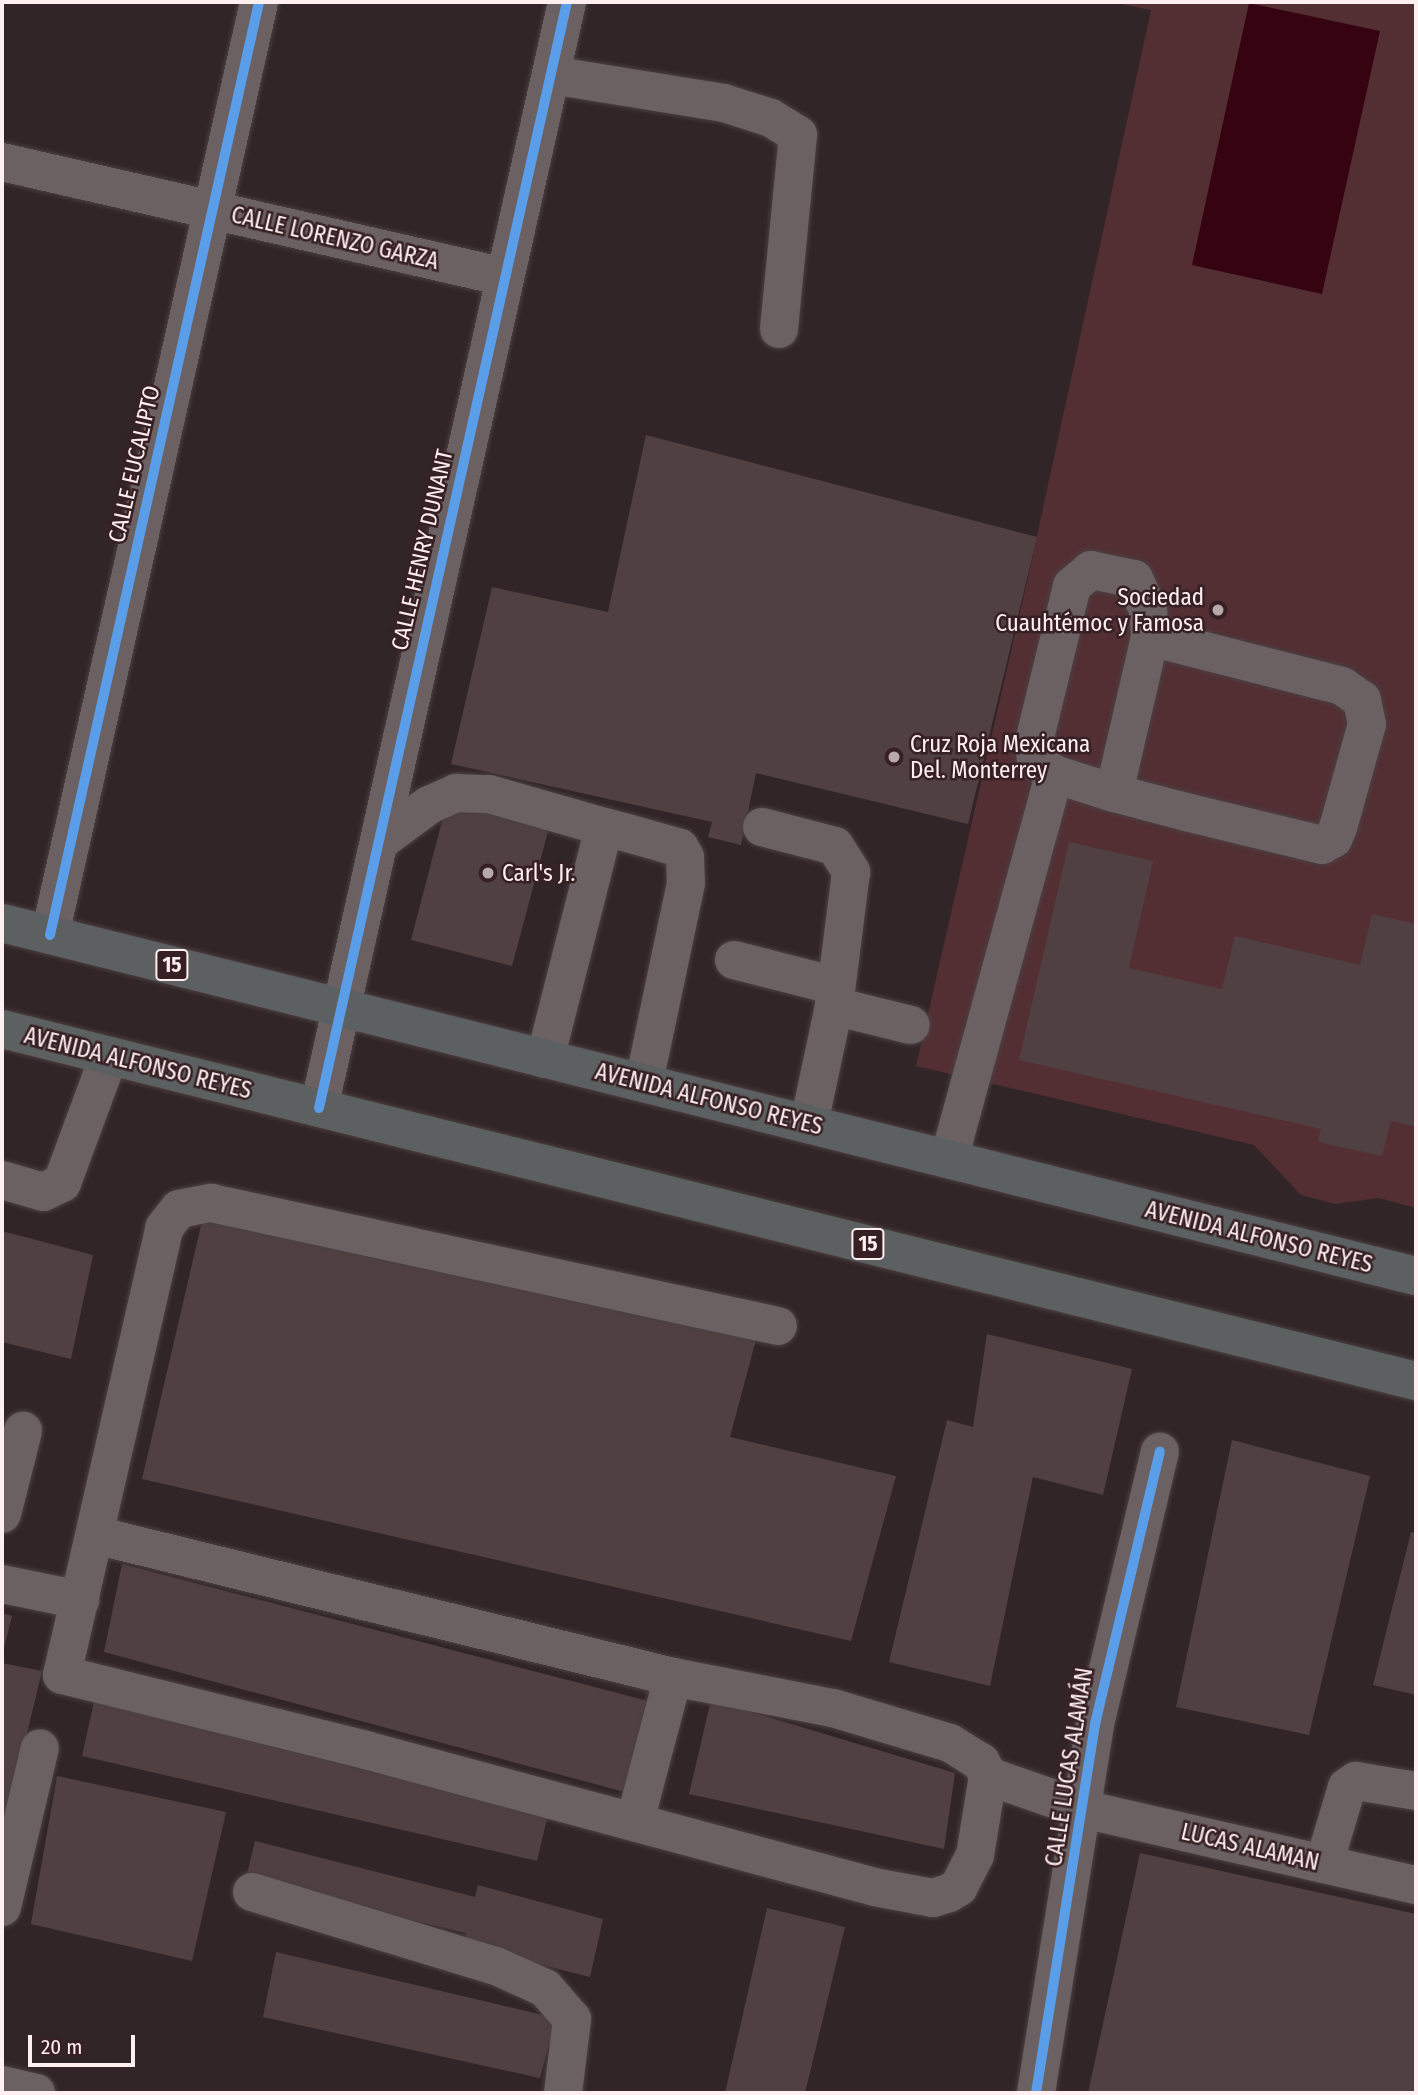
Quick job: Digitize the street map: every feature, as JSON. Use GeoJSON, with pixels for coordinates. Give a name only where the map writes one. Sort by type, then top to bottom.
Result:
{"type":"FeatureCollection","features":[{"type":"Feature","properties":{"kind":"highway","name":"AVENIDA ALFONSO REYES"},"geometry":{"type":"LineString","coordinates":[[2,923],[1416,1276]]}},
{"type":"Feature","properties":{"kind":"highway","name":"AVENIDA ALFONSO REYES"},"geometry":{"type":"LineString","coordinates":[[2,1029],[1416,1381]]}},
{"type":"Feature","properties":{"kind":"street","name":"CALLE EUCALIPTO"},"geometry":{"type":"LineString","coordinates":[[50,935],[259,2]]}},
{"type":"Feature","properties":{"kind":"street","name":"CALLE HENRY DUNANT"},"geometry":{"type":"LineString","coordinates":[[319,1108],[567,2]]}},
{"type":"Feature","properties":{"kind":"street"},"geometry":{"type":"LineString","coordinates":[[551,75],[724,103],[771,118],[798,135],[779,329]]}},
{"type":"Feature","properties":{"kind":"street","name":"CALLE LORENZO GARZA"},"geometry":{"type":"LineString","coordinates":[[2,162],[505,277]]}},
{"type":"Feature","properties":{"kind":"street"},"geometry":{"type":"LineString","coordinates":[[1114,793],[1150,637],[1145,601],[1134,579],[1091,570],[1076,578],[1034,742],[1036,760],[1054,774],[1114,793],[1258,831],[1327,844],[1338,828],[1367,724],[1362,700],[1342,686],[1150,637]]}},
{"type":"Feature","properties":{"kind":"street"},"geometry":{"type":"LineString","coordinates":[[949,1159],[1054,774]]}},
{"type":"Feature","properties":{"kind":"street"},"geometry":{"type":"LineString","coordinates":[[379,842],[429,805],[456,793],[489,794],[680,848],[685,858],[686,883],[644,1083]]}},
{"type":"Feature","properties":{"kind":"street"},"geometry":{"type":"LineString","coordinates":[[545,1059],[604,827]]}},
{"type":"Feature","properties":{"kind":"street"},"geometry":{"type":"LineString","coordinates":[[762,827],[820,839],[844,856],[851,872],[851,892],[835,996],[809,1124]]}},
{"type":"Feature","properties":{"kind":"street"},"geometry":{"type":"LineString","coordinates":[[734,960],[912,1025]]}},
{"type":"Feature","properties":{"kind":"street"},"geometry":{"type":"LineString","coordinates":[[2,1180],[43,1192],[62,1184],[109,1056]]}},
{"type":"Feature","properties":{"kind":"street"},"geometry":{"type":"LineString","coordinates":[[95,1535],[673,1676],[916,1730],[968,1751],[988,1776],[988,1797],[968,1874],[959,1887],[933,1898],[875,1886],[635,1821],[62,1675],[164,1228],[171,1215],[191,1204],[211,1203],[778,1326]]}},
{"type":"Feature","properties":{"kind":"street"},"geometry":{"type":"LineString","coordinates":[[2,1514],[23,1432]]}},
{"type":"Feature","properties":{"kind":"street","name":"CALLE LUCAS ALAMÁN"},"geometry":{"type":"LineString","coordinates":[[1036,2093],[1112,1638],[1160,1452]]}},
{"type":"Feature","properties":{"kind":"street"},"geometry":{"type":"LineString","coordinates":[[2,1584],[80,1600]]}},
{"type":"Feature","properties":{"kind":"street"},"geometry":{"type":"LineString","coordinates":[[635,1821],[673,1676]]}},
{"type":"Feature","properties":{"kind":"street"},"geometry":{"type":"LineString","coordinates":[[2,1907],[40,1748]]}},
{"type":"Feature","properties":{"kind":"street","name":"LUCAS ALAMAN"},"geometry":{"type":"LineString","coordinates":[[988,1776],[1083,1809],[1416,1885]]}},
{"type":"Feature","properties":{"kind":"street"},"geometry":{"type":"LineString","coordinates":[[1324,1864],[1347,1787],[1356,1780],[1416,1791]]}},
{"type":"Feature","properties":{"kind":"street"},"geometry":{"type":"LineString","coordinates":[[252,1892],[496,1966],[545,1988],[572,2019],[564,2093]]}},
{"type":"Feature","properties":{"kind":"street"},"geometry":{"type":"LineString","coordinates":[[2,2085],[36,2093]]}},
{"type":"Feature","properties":{"kind":"shaded area","name":"Sociedad Cuauhtémoc y Famosa"},"geometry":{"type":"Polygon","coordinates":[[[1111,2],[1416,2],[1416,1208],[1379,1198],[1335,1204],[1301,1195],[1254,1145],[916,1066],[1027,582],[1151,10],[1111,2]]]}},
{"type":"Feature","properties":{"kind":"shaded area"},"geometry":{"type":"Polygon","coordinates":[[[1249,3],[1380,31],[1322,294],[1192,265],[1249,3]]]}},
{"type":"Feature","properties":{"kind":"building"},"geometry":{"type":"Polygon","coordinates":[[[646,435],[1037,537],[968,824],[756,773],[741,845],[708,837],[712,822],[451,764],[492,587],[608,612],[646,435]]]}},
{"type":"Feature","properties":{"kind":"building"},"geometry":{"type":"Polygon","coordinates":[[[447,802],[550,824],[512,966],[411,940],[447,802]]]}},
{"type":"Feature","properties":{"kind":"building"},"geometry":{"type":"Polygon","coordinates":[[[1069,842],[1153,861],[1129,968],[1222,989],[1235,936],[1360,965],[1372,914],[1416,924],[1416,1127],[1391,1121],[1382,1156],[1318,1142],[1321,1129],[1019,1060],[1069,842]]]}},
{"type":"Feature","properties":{"kind":"building"},"geometry":{"type":"Polygon","coordinates":[[[203,1217],[757,1336],[730,1437],[896,1476],[851,1641],[142,1479],[203,1217]]]}},
{"type":"Feature","properties":{"kind":"building"},"geometry":{"type":"Polygon","coordinates":[[[2,1231],[93,1255],[71,1359],[2,1342],[2,1231]]]}},
{"type":"Feature","properties":{"kind":"building"},"geometry":{"type":"Polygon","coordinates":[[[987,1334],[1132,1369],[1103,1495],[1033,1477],[990,1686],[889,1662],[947,1420],[973,1427],[987,1334]]]}},
{"type":"Feature","properties":{"kind":"building"},"geometry":{"type":"Polygon","coordinates":[[[1232,1440],[1370,1476],[1309,1735],[1176,1707],[1232,1440]]]}},
{"type":"Feature","properties":{"kind":"building"},"geometry":{"type":"Polygon","coordinates":[[[1411,1532],[1416,1533],[1416,1695],[1373,1685],[1411,1532]]]}},
{"type":"Feature","properties":{"kind":"building"},"geometry":{"type":"Polygon","coordinates":[[[122,1564],[652,1702],[628,1793],[104,1652],[122,1564]]]}},
{"type":"Feature","properties":{"kind":"building"},"geometry":{"type":"Polygon","coordinates":[[[2,1613],[12,1616],[3,1652],[2,1652],[2,1613]]]}},
{"type":"Feature","properties":{"kind":"building"},"geometry":{"type":"Polygon","coordinates":[[[2,1663],[42,1671],[3,1833],[2,1833],[2,1663]]]}},
{"type":"Feature","properties":{"kind":"building"},"geometry":{"type":"Polygon","coordinates":[[[95,1697],[549,1810],[537,1861],[82,1756],[95,1697]]]}},
{"type":"Feature","properties":{"kind":"building"},"geometry":{"type":"Polygon","coordinates":[[[711,1700],[955,1773],[944,1849],[689,1794],[711,1700]]]}},
{"type":"Feature","properties":{"kind":"building"},"geometry":{"type":"Polygon","coordinates":[[[57,1776],[226,1812],[192,1961],[31,1924],[57,1776]]]}},
{"type":"Feature","properties":{"kind":"building"},"geometry":{"type":"Polygon","coordinates":[[[255,1841],[475,1897],[478,1885],[603,1919],[590,1977],[463,1945],[466,1933],[245,1882],[255,1841]]]}},
{"type":"Feature","properties":{"kind":"building"},"geometry":{"type":"Polygon","coordinates":[[[1140,1853],[1416,1914],[1416,2093],[1088,2093],[1140,1853]]]}},
{"type":"Feature","properties":{"kind":"building"},"geometry":{"type":"Polygon","coordinates":[[[767,1908],[845,1927],[805,2093],[725,2093],[767,1908]]]}},
{"type":"Feature","properties":{"kind":"building"},"geometry":{"type":"Polygon","coordinates":[[[276,1952],[556,2018],[540,2078],[263,2017],[276,1952]]]}},
{"type":"Feature","properties":{"kind":"cycle path"},"geometry":{"type":"LineString","coordinates":[[50,935],[259,2]]}},
{"type":"Feature","properties":{"kind":"cycle path"},"geometry":{"type":"LineString","coordinates":[[319,1108],[567,2]]}},
{"type":"Feature","properties":{"kind":"cycle path"},"geometry":{"type":"LineString","coordinates":[[1036,2093],[1095,1724],[1160,1452]]}},
{"type":"Feature","properties":{"kind":"place","name":"Sociedad Cuauhtémoc y Famosa"},"geometry":{"type":"Point","coordinates":[1218,610]}},
{"type":"Feature","properties":{"kind":"place","name":"Cruz Roja Mexicana Del. Monterrey"},"geometry":{"type":"Point","coordinates":[894,757]}},
{"type":"Feature","properties":{"kind":"place","name":"Carl's Jr."},"geometry":{"type":"Point","coordinates":[488,873]}}]}
